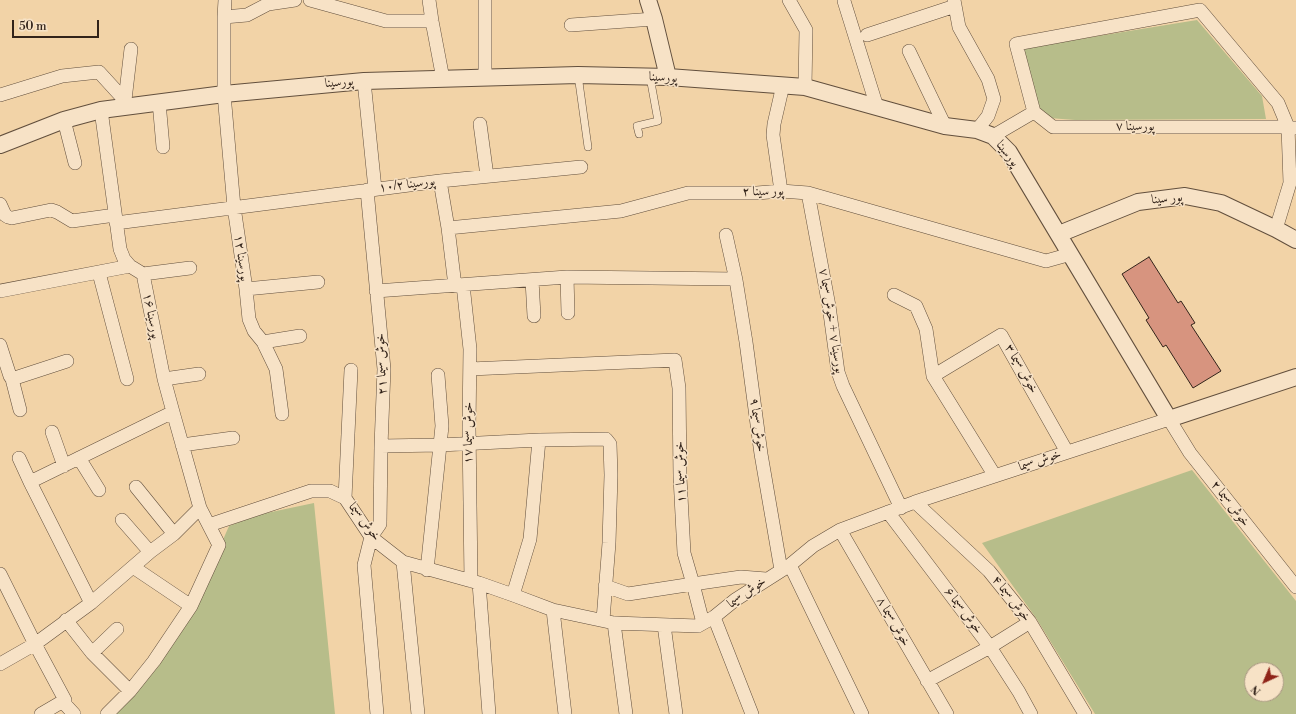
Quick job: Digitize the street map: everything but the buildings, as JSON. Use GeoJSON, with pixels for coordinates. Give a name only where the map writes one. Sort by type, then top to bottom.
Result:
{"type":"FeatureCollection","features":[{"type":"Feature","properties":{"kind":"street","name":"پورسینا ۱۲"},"geometry":{"type":"LineString","coordinates":[[225,0],[224,94],[234,207],[249,319],[254,332],[263,342],[276,369],[282,414]]}},
{"type":"Feature","properties":{"kind":"street"},"geometry":{"type":"LineString","coordinates":[[224,17],[247,15],[268,4],[295,0]]}},
{"type":"Feature","properties":{"kind":"street"},"geometry":{"type":"LineString","coordinates":[[310,0],[386,21],[432,21]]}},
{"type":"Feature","properties":{"kind":"street"},"geometry":{"type":"LineString","coordinates":[[429,0],[443,79]]}},
{"type":"Feature","properties":{"kind":"street"},"geometry":{"type":"LineString","coordinates":[[485,0],[485,78]]}},
{"type":"Feature","properties":{"kind":"street"},"geometry":{"type":"LineString","coordinates":[[648,0],[668,77]]}},
{"type":"Feature","properties":{"kind":"street"},"geometry":{"type":"LineString","coordinates":[[789,0],[806,30],[805,87]]}},
{"type":"Feature","properties":{"kind":"street"},"geometry":{"type":"LineString","coordinates":[[844,1],[876,107]]}},
{"type":"Feature","properties":{"kind":"street"},"geometry":{"type":"LineString","coordinates":[[867,35],[955,3],[960,27],[988,79],[994,99],[988,116],[977,130]]}},
{"type":"Feature","properties":{"kind":"street"},"geometry":{"type":"LineString","coordinates":[[993,136],[1034,112],[1016,44],[1201,5],[1278,103],[1292,128],[1290,183],[1276,228]]}},
{"type":"Feature","properties":{"kind":"street"},"geometry":{"type":"LineString","coordinates":[[571,25],[654,19]]}},
{"type":"Feature","properties":{"kind":"street"},"geometry":{"type":"LineString","coordinates":[[128,103],[131,49]]}},
{"type":"Feature","properties":{"kind":"street"},"geometry":{"type":"LineString","coordinates":[[909,51],[945,126]]}},
{"type":"Feature","properties":{"kind":"street"},"geometry":{"type":"LineString","coordinates":[[0,96],[62,76],[99,72],[128,103]]}},
{"type":"Feature","properties":{"kind":"street","name":"پورسینا"},"geometry":{"type":"LineString","coordinates":[[0,145],[64,120],[128,103],[159,102],[224,94],[364,81],[578,75],[668,77],[805,87],[945,126],[977,130],[993,136],[1009,152],[1169,418]]}},
{"type":"Feature","properties":{"kind":"street","name":"خوش سیما ۲۱"},"geometry":{"type":"LineString","coordinates":[[364,81],[376,291],[384,369],[380,524],[372,537],[364,565],[377,714]]}},
{"type":"Feature","properties":{"kind":"street"},"geometry":{"type":"LineString","coordinates":[[781,191],[772,135],[783,85]]}},
{"type":"Feature","properties":{"kind":"street"},"geometry":{"type":"LineString","coordinates":[[159,102],[164,147]]}},
{"type":"Feature","properties":{"kind":"street"},"geometry":{"type":"LineString","coordinates":[[0,291],[100,273],[130,266],[122,254],[115,219],[101,110]]}},
{"type":"Feature","properties":{"kind":"street","name":"پورسینا ۷"},"geometry":{"type":"LineString","coordinates":[[1034,112],[1053,127],[1292,128]]}},
{"type":"Feature","properties":{"kind":"street"},"geometry":{"type":"LineString","coordinates":[[64,120],[75,163]]}},
{"type":"Feature","properties":{"kind":"street"},"geometry":{"type":"LineString","coordinates":[[480,124],[487,176]]}},
{"type":"Feature","properties":{"kind":"street","name":"پورسینا ۱۰/۲"},"geometry":{"type":"LineString","coordinates":[[0,204],[5,215],[12,218],[51,210],[72,221],[115,219],[234,207],[440,181],[581,167]]}},
{"type":"Feature","properties":{"kind":"street","name":"خوش سیما ۱۷"},"geometry":{"type":"LineString","coordinates":[[440,181],[470,349],[469,443],[475,582],[489,714]]}},
{"type":"Feature","properties":{"kind":"street","name":"پور سینا ۲"},"geometry":{"type":"LineString","coordinates":[[448,228],[621,211],[688,193],[757,193],[781,191],[808,193],[1046,261],[1071,254]]}},
{"type":"Feature","properties":{"kind":"street","name":"پورسینا ۷ + خوش سیما ۷"},"geometry":{"type":"LineString","coordinates":[[808,193],[829,306],[838,372],[842,386],[901,508]]}},
{"type":"Feature","properties":{"kind":"street","name":"پور سینا"},"geometry":{"type":"LineString","coordinates":[[1059,234],[1138,202],[1185,196],[1221,203],[1276,228],[1296,240]]}},
{"type":"Feature","properties":{"kind":"street","name":"خوش سیما ۹"},"geometry":{"type":"LineString","coordinates":[[726,235],[746,342],[761,454],[786,567],[862,714]]}},
{"type":"Feature","properties":{"kind":"street","name":"پورسینا ۱۶"},"geometry":{"type":"LineString","coordinates":[[130,266],[143,274],[164,379],[182,445],[200,508],[219,545],[191,606]]}},
{"type":"Feature","properties":{"kind":"street"},"geometry":{"type":"LineString","coordinates":[[143,274],[190,268]]}},
{"type":"Feature","properties":{"kind":"street"},"geometry":{"type":"LineString","coordinates":[[100,273],[127,379]]}},
{"type":"Feature","properties":{"kind":"street"},"geometry":{"type":"LineString","coordinates":[[376,291],[567,277],[735,279]]}},
{"type":"Feature","properties":{"kind":"street"},"geometry":{"type":"LineString","coordinates":[[567,277],[568,313]]}},
{"type":"Feature","properties":{"kind":"street"},"geometry":{"type":"LineString","coordinates":[[532,280],[534,316]]}},
{"type":"Feature","properties":{"kind":"street"},"geometry":{"type":"LineString","coordinates":[[246,289],[318,282]]}},
{"type":"Feature","properties":{"kind":"street"},"geometry":{"type":"LineString","coordinates":[[894,295],[916,306],[926,329],[933,376],[995,476]]}},
{"type":"Feature","properties":{"kind":"street","name":"خوش سیما ۳"},"geometry":{"type":"LineString","coordinates":[[933,376],[1001,335],[1068,452]]}},
{"type":"Feature","properties":{"kind":"street"},"geometry":{"type":"LineString","coordinates":[[263,342],[300,336]]}},
{"type":"Feature","properties":{"kind":"street"},"geometry":{"type":"LineString","coordinates":[[0,345],[12,379],[20,410]]}},
{"type":"Feature","properties":{"kind":"street","name":"خوش سیما ۱۱"},"geometry":{"type":"LineString","coordinates":[[470,370],[675,360],[679,388],[680,477],[684,553],[692,584],[752,714]]}},
{"type":"Feature","properties":{"kind":"street"},"geometry":{"type":"LineString","coordinates":[[12,379],[67,361]]}},
{"type":"Feature","properties":{"kind":"street"},"geometry":{"type":"LineString","coordinates":[[346,498],[350,370]]}},
{"type":"Feature","properties":{"kind":"street"},"geometry":{"type":"LineString","coordinates":[[164,379],[199,374]]}},
{"type":"Feature","properties":{"kind":"street"},"geometry":{"type":"LineString","coordinates":[[427,570],[442,426],[438,375]]}},
{"type":"Feature","properties":{"kind":"street","name":"خوش سیما"},"geometry":{"type":"LineString","coordinates":[[209,525],[311,491],[330,491],[346,498],[372,537],[403,562],[427,570],[475,582],[553,610],[608,622],[698,626],[786,567],[813,546],[840,530],[915,502],[1296,377]]}},
{"type":"Feature","properties":{"kind":"street"},"geometry":{"type":"LineString","coordinates":[[30,482],[173,412]]}},
{"type":"Feature","properties":{"kind":"street","name":"خوش سیما ۲"},"geometry":{"type":"LineString","coordinates":[[1169,418],[1190,453],[1296,587]]}},
{"type":"Feature","properties":{"kind":"street"},"geometry":{"type":"LineString","coordinates":[[52,432],[64,466]]}},
{"type":"Feature","properties":{"kind":"street"},"geometry":{"type":"LineString","coordinates":[[182,445],[233,438]]}},
{"type":"Feature","properties":{"kind":"street"},"geometry":{"type":"LineString","coordinates":[[381,446],[606,439],[610,444],[611,475],[609,543],[605,586],[608,622],[626,714]]}},
{"type":"Feature","properties":{"kind":"street"},"geometry":{"type":"LineString","coordinates":[[514,595],[530,539],[539,440]]}},
{"type":"Feature","properties":{"kind":"street"},"geometry":{"type":"LineString","coordinates":[[19,458],[91,602]]}},
{"type":"Feature","properties":{"kind":"street"},"geometry":{"type":"LineString","coordinates":[[79,458],[99,490]]}},
{"type":"Feature","properties":{"kind":"street"},"geometry":{"type":"LineString","coordinates":[[136,487],[174,534]]}},
{"type":"Feature","properties":{"kind":"street","name":"خوش سیما ۴"},"geometry":{"type":"LineString","coordinates":[[915,502],[989,571],[1030,622],[1085,714]]}},
{"type":"Feature","properties":{"kind":"street"},"geometry":{"type":"LineString","coordinates":[[0,664],[35,644],[91,602],[150,552],[174,534],[200,508]]}},
{"type":"Feature","properties":{"kind":"street","name":"خوش سیما ۶"},"geometry":{"type":"LineString","coordinates":[[888,512],[990,647],[1019,692],[1030,714]]}},
{"type":"Feature","properties":{"kind":"street"},"geometry":{"type":"LineString","coordinates":[[122,520],[150,552]]}},
{"type":"Feature","properties":{"kind":"street","name":"خوش سیما ۸"},"geometry":{"type":"LineString","coordinates":[[840,530],[947,714]]}},
{"type":"Feature","properties":{"kind":"street"},"geometry":{"type":"LineString","coordinates":[[403,562],[418,714]]}},
{"type":"Feature","properties":{"kind":"street"},"geometry":{"type":"LineString","coordinates":[[107,714],[130,691],[154,661],[191,606],[133,567]]}},
{"type":"Feature","properties":{"kind":"street"},"geometry":{"type":"LineString","coordinates":[[0,574],[64,700],[74,714]]}},
{"type":"Feature","properties":{"kind":"street"},"geometry":{"type":"LineString","coordinates":[[605,586],[628,594],[741,577],[766,579]]}},
{"type":"Feature","properties":{"kind":"street"},"geometry":{"type":"LineString","coordinates":[[553,610],[565,714]]}},
{"type":"Feature","properties":{"kind":"street"},"geometry":{"type":"LineString","coordinates":[[66,620],[92,653],[130,691]]}},
{"type":"Feature","properties":{"kind":"street"},"geometry":{"type":"LineString","coordinates":[[927,681],[990,647],[1030,622]]}},
{"type":"Feature","properties":{"kind":"street"},"geometry":{"type":"LineString","coordinates":[[664,625],[676,714]]}},
{"type":"Feature","properties":{"kind":"street"},"geometry":{"type":"LineString","coordinates":[[92,653],[117,629]]}},
{"type":"Feature","properties":{"kind":"street"},"geometry":{"type":"LineString","coordinates":[[41,714],[64,700]]}},
{"type":"Feature","properties":{"kind":"lane"},"geometry":{"type":"LineString","coordinates":[[578,75],[588,147]]}},
{"type":"Feature","properties":{"kind":"lane"},"geometry":{"type":"LineString","coordinates":[[639,134],[637,126],[658,121],[650,77]]}},
{"type":"Feature","properties":{"kind":"green space"},"geometry":{"type":"Polygon","coordinates":[[[1197,20],[1262,96],[1266,119],[1075,120],[1049,118],[1034,102],[1024,48],[1197,20]]]}},
{"type":"Feature","properties":{"kind":"green space"},"geometry":{"type":"Polygon","coordinates":[[[1192,470],[1296,601],[1296,714],[1095,714],[1036,618],[982,543],[1192,470]]]}},
{"type":"Feature","properties":{"kind":"green space"},"geometry":{"type":"Polygon","coordinates":[[[314,503],[335,714],[114,714],[158,667],[189,618],[229,526],[257,515],[314,503]]]}}]}
